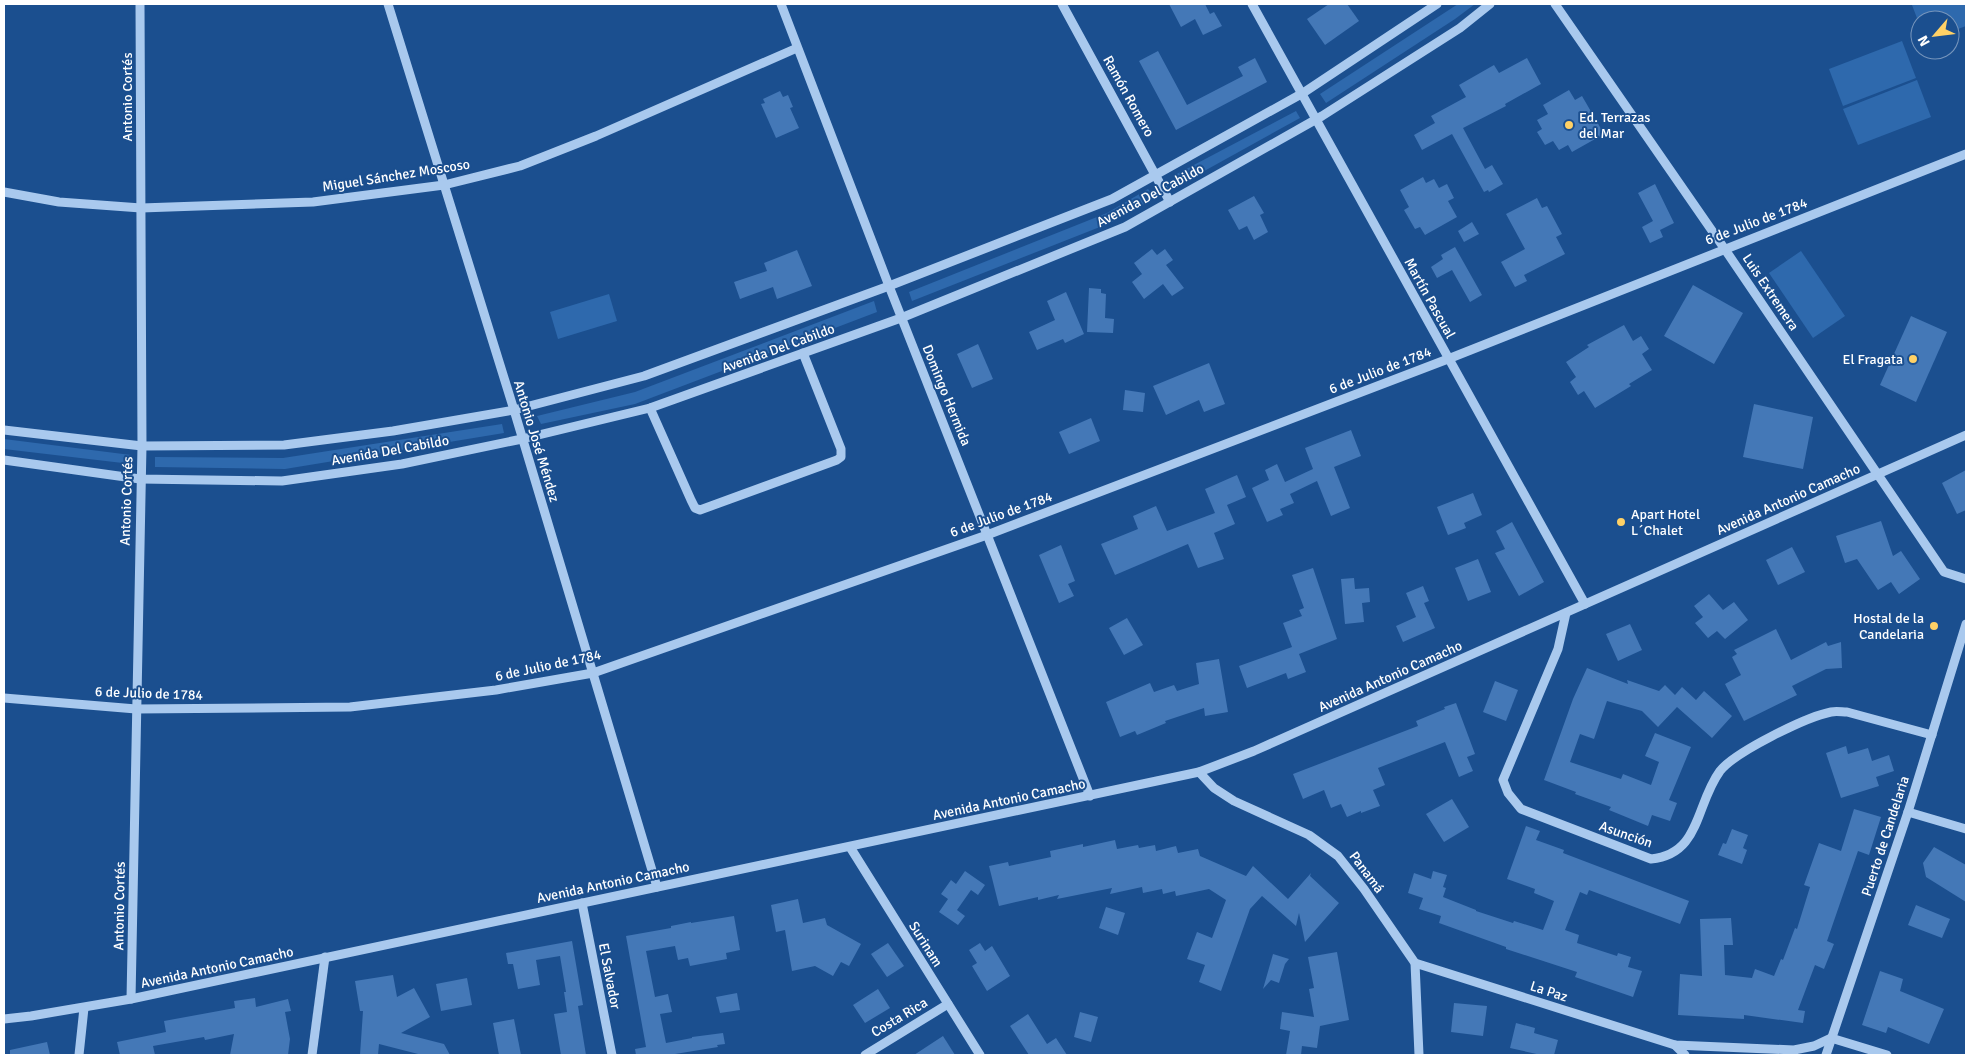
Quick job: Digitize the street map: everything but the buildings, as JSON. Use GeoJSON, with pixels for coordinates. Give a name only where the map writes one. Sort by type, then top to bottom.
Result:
{"type":"FeatureCollection","features":[{"type":"Feature","properties":{"kind":"street","name":"Antonio Cortés"},"geometry":{"type":"LineString","coordinates":[[131,999],[142,446],[140,4]]}},
{"type":"Feature","properties":{"kind":"street","name":"Antonio José Méndez"},"geometry":{"type":"LineString","coordinates":[[388,4],[514,410],[657,887]]}},
{"type":"Feature","properties":{"kind":"street","name":"Domingo Hermida"},"geometry":{"type":"LineString","coordinates":[[781,4],[901,318],[1090,796]]}},
{"type":"Feature","properties":{"kind":"street","name":"Ramón Romero"},"geometry":{"type":"LineString","coordinates":[[1062,4],[1170,202]]}},
{"type":"Feature","properties":{"kind":"street","name":"Martín Pascual"},"geometry":{"type":"LineString","coordinates":[[1252,4],[1585,604]]}},
{"type":"Feature","properties":{"kind":"street","name":"Avenida Del Cabildo"},"geometry":{"type":"LineString","coordinates":[[4,430],[142,446],[284,445],[393,431],[514,410],[644,376],[889,286],[1112,199],[1303,93],[1437,4]]}},
{"type":"Feature","properties":{"kind":"street","name":"Avenida Del Cabildo"},"geometry":{"type":"LineString","coordinates":[[4,460],[140,479],[282,481],[402,464],[522,439],[650,408],[901,318],[1125,227],[1316,120],[1460,28],[1490,4]]}},
{"type":"Feature","properties":{"kind":"street","name":"Luis Extremera"},"geometry":{"type":"LineString","coordinates":[[1555,4],[1724,248],[1944,572],[1966,579]]}},
{"type":"Feature","properties":{"kind":"street","name":"Miguel Sánchez Moscoso"},"geometry":{"type":"LineString","coordinates":[[4,192],[59,202],[141,208],[313,202],[444,185],[528,163],[596,136],[797,48]]}},
{"type":"Feature","properties":{"kind":"street","name":"6 de Julio de 1784"},"geometry":{"type":"LineString","coordinates":[[4,698],[136,709],[350,707],[496,690],[593,673],[987,535],[1448,359],[1724,248],[1966,154]]}},
{"type":"Feature","properties":{"kind":"street"},"geometry":{"type":"LineString","coordinates":[[650,408],[695,508],[700,510],[837,460],[841,456],[841,449],[803,354]]}},
{"type":"Feature","properties":{"kind":"street","name":"Avenida Antonio Camacho"},"geometry":{"type":"LineString","coordinates":[[4,1018],[84,1008],[131,999],[1199,772],[1254,751],[1966,434]]}},
{"type":"Feature","properties":{"kind":"street","name":"Asunción"},"geometry":{"type":"LineString","coordinates":[[1566,613],[1558,648],[1503,780],[1508,793],[1521,810],[1651,859],[1664,857],[1677,851],[1686,843],[1710,788],[1731,759],[1817,716],[1832,712],[1847,712],[1932,735]]}},
{"type":"Feature","properties":{"kind":"street","name":"Puerto de Candelaria"},"geometry":{"type":"LineString","coordinates":[[1826,1055],[1908,812],[1966,624]]}},
{"type":"Feature","properties":{"kind":"street","name":"Panamá"},"geometry":{"type":"LineString","coordinates":[[1199,772],[1214,788],[1234,801],[1309,835],[1338,856],[1364,889],[1415,963]]}},
{"type":"Feature","properties":{"kind":"street"},"geometry":{"type":"LineString","coordinates":[[1908,812],[1966,829]]}},
{"type":"Feature","properties":{"kind":"street","name":"Surinam"},"geometry":{"type":"LineString","coordinates":[[850,847],[980,1055]]}},
{"type":"Feature","properties":{"kind":"street","name":"El Salvador"},"geometry":{"type":"LineString","coordinates":[[582,903],[612,1055]]}},
{"type":"Feature","properties":{"kind":"street"},"geometry":{"type":"LineString","coordinates":[[312,1055],[325,957]]}},
{"type":"Feature","properties":{"kind":"street"},"geometry":{"type":"LineString","coordinates":[[1415,963],[1420,1055]]}},
{"type":"Feature","properties":{"kind":"street","name":"La Paz"},"geometry":{"type":"LineString","coordinates":[[1415,963],[1675,1045],[1794,1050],[1814,1046],[1831,1038]]}},
{"type":"Feature","properties":{"kind":"street","name":"Costa Rica"},"geometry":{"type":"LineString","coordinates":[[864,1055],[948,1004]]}},
{"type":"Feature","properties":{"kind":"street"},"geometry":{"type":"LineString","coordinates":[[79,1055],[84,1008]]}},
{"type":"Feature","properties":{"kind":"street"},"geometry":{"type":"LineString","coordinates":[[1831,1038],[1887,1055]]}},
{"type":"Feature","properties":{"kind":"street","name":"La Paz"},"geometry":{"type":"LineString","coordinates":[[1675,1045],[1685,1055]]}},
{"type":"Feature","properties":{"kind":"shaded area"},"geometry":{"type":"Polygon","coordinates":[[[1458,4],[1475,4],[1326,103],[1320,94],[1458,4]]]}},
{"type":"Feature","properties":{"kind":"shaded area"},"geometry":{"type":"Polygon","coordinates":[[[1966,4],[1966,26],[1960,28],[1960,10],[1914,10],[1912,5],[1966,4]]]}},
{"type":"Feature","properties":{"kind":"shaded area"},"geometry":{"type":"Polygon","coordinates":[[[1902,41],[1916,78],[1843,106],[1829,69],[1902,41]]]}},
{"type":"Feature","properties":{"kind":"shaded area"},"geometry":{"type":"Polygon","coordinates":[[[1917,80],[1931,117],[1858,145],[1843,109],[1917,80]]]}},
{"type":"Feature","properties":{"kind":"shaded area"},"geometry":{"type":"Polygon","coordinates":[[[1296,111],[1300,118],[1179,185],[1173,176],[1296,111]]]}},
{"type":"Feature","properties":{"kind":"shaded area"},"geometry":{"type":"Polygon","coordinates":[[[1148,189],[1155,198],[1110,223],[912,301],[909,292],[1107,213],[1148,189]]]}},
{"type":"Feature","properties":{"kind":"shaded area"},"geometry":{"type":"Polygon","coordinates":[[[1801,251],[1845,316],[1813,338],[1769,273],[1801,251]]]}},
{"type":"Feature","properties":{"kind":"shaded area"},"geometry":{"type":"Polygon","coordinates":[[[609,294],[617,321],[558,339],[550,312],[609,294]]]}},
{"type":"Feature","properties":{"kind":"shaded area"},"geometry":{"type":"Polygon","coordinates":[[[874,301],[877,312],[635,404],[541,424],[537,416],[635,392],[874,301]]]}},
{"type":"Feature","properties":{"kind":"shaded area"},"geometry":{"type":"Polygon","coordinates":[[[502,424],[504,433],[285,469],[155,467],[155,457],[283,458],[502,424]]]}},
{"type":"Feature","properties":{"kind":"shaded area"},"geometry":{"type":"Polygon","coordinates":[[[4,439],[131,455],[131,464],[4,449],[4,439]]]}},
{"type":"Feature","properties":{"kind":"place","name":"Ed. Terrazas del Mar"},"geometry":{"type":"Point","coordinates":[1569,125]}},
{"type":"Feature","properties":{"kind":"place","name":"El Fragata"},"geometry":{"type":"Point","coordinates":[1913,359]}},
{"type":"Feature","properties":{"kind":"place","name":"Apart Hotel L´Chalet"},"geometry":{"type":"Point","coordinates":[1621,522]}},
{"type":"Feature","properties":{"kind":"place","name":"Hostal de la Candelaria"},"geometry":{"type":"Point","coordinates":[1934,626]}}]}
